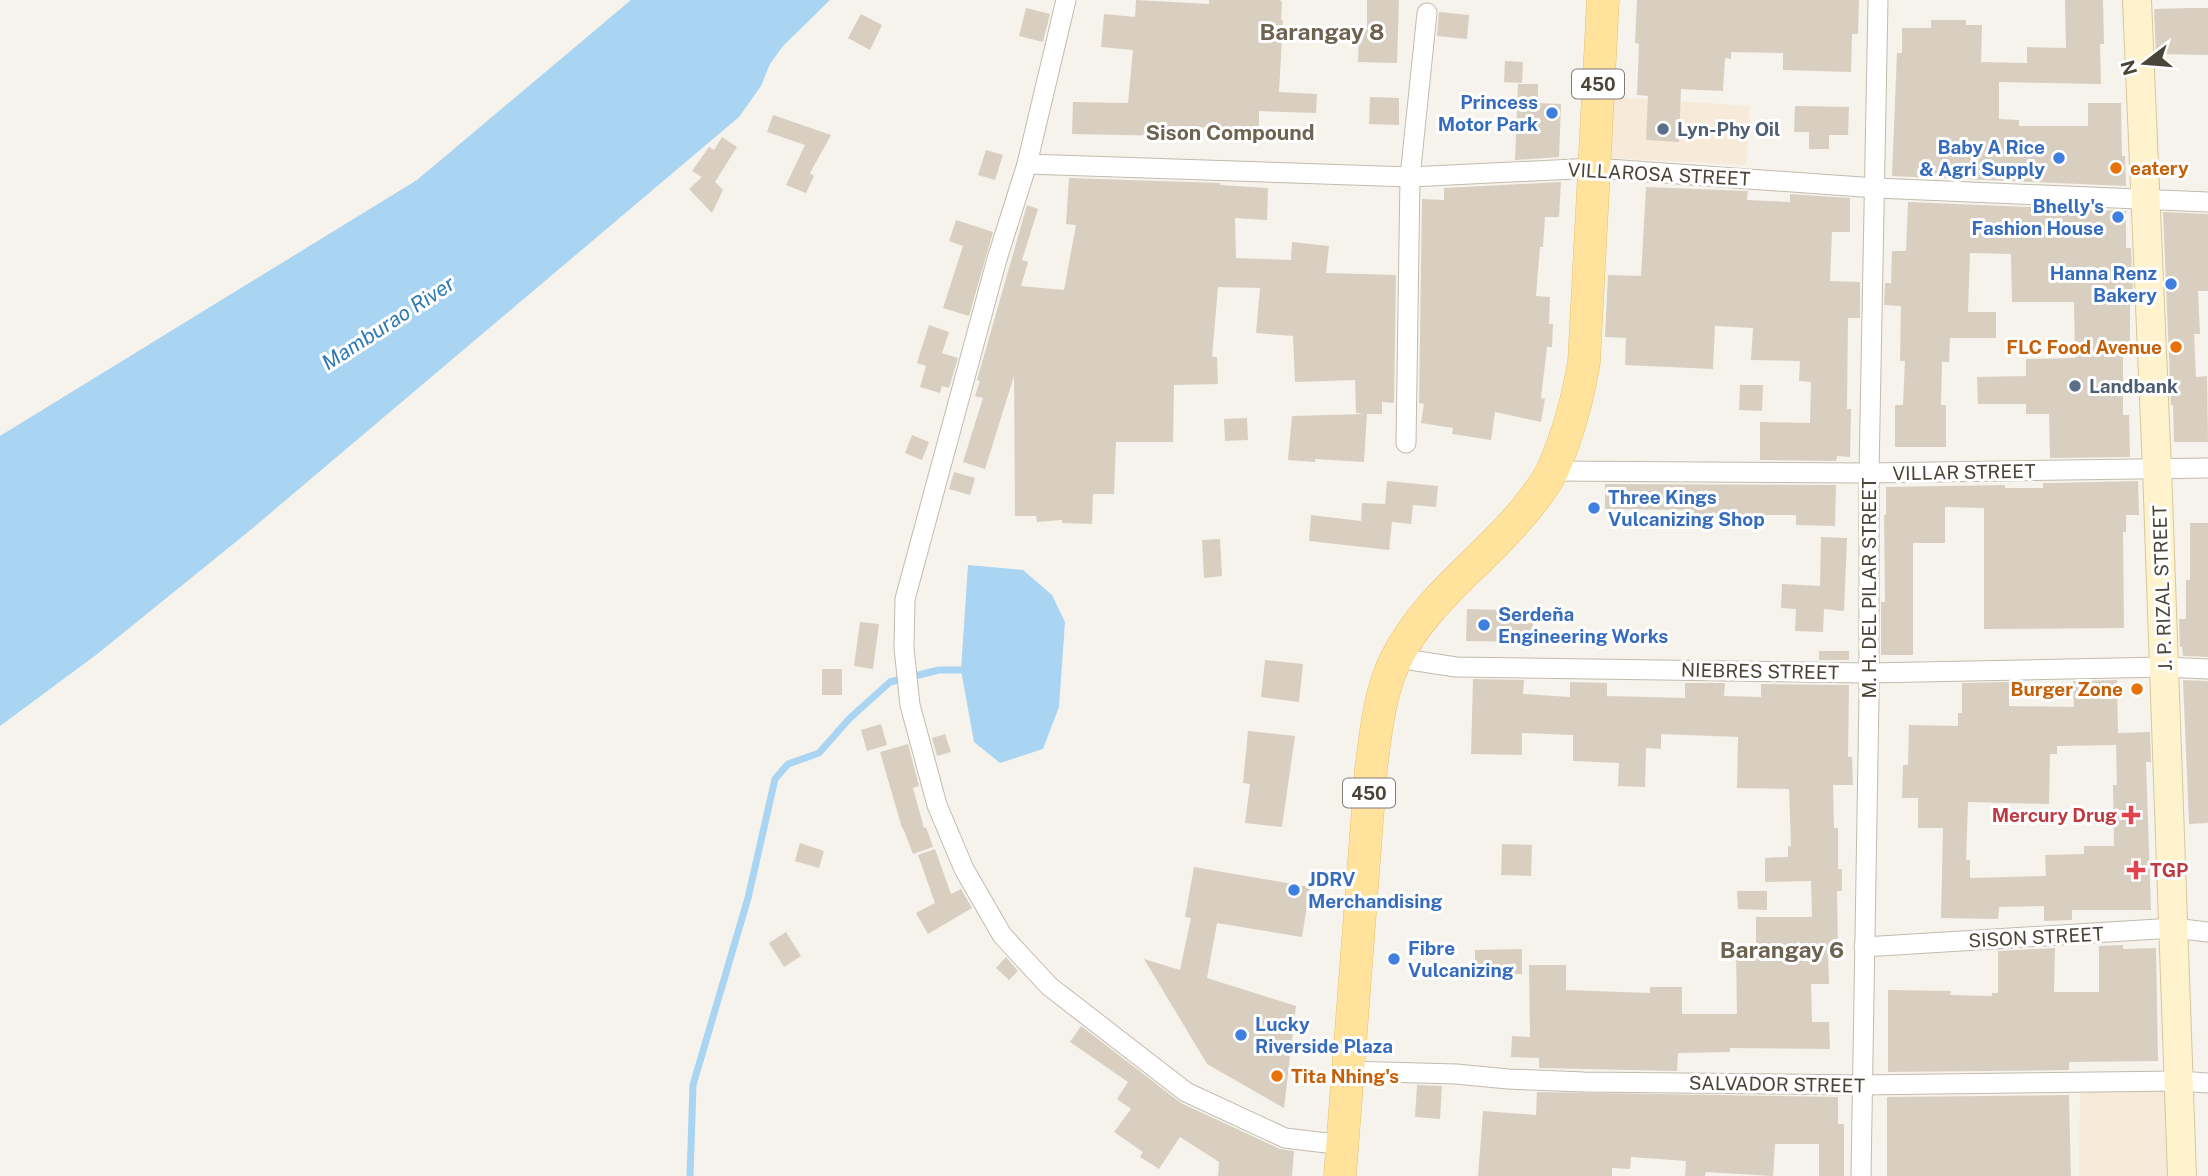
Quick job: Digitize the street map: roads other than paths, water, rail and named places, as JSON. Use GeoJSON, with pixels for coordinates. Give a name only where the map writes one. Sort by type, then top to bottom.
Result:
{"type":"FeatureCollection","features":[{"type":"Feature","properties":{"kind":"main road","name":"450"},"geometry":{"type":"LineString","coordinates":[[1340,1176],[1371,769],[1382,697],[1396,658],[1425,614],[1514,523],[1553,471],[1578,396],[1584,362],[1603,0]]}},
{"type":"Feature","properties":{"kind":"street"},"geometry":{"type":"LineString","coordinates":[[1066,0],[1027,163],[997,259],[905,599],[904,648],[910,705],[937,805],[964,869],[1002,935],[1049,986],[1186,1092],[1285,1138],[1343,1145]]}},
{"type":"Feature","properties":{"kind":"street","name":"M. H. DEL PILAR STREET"},"geometry":{"type":"LineString","coordinates":[[1861,1176],[1869,673],[1869,473],[1878,0]]}},
{"type":"Feature","properties":{"kind":"street","name":"J. P. RIZAL STREET"},"geometry":{"type":"LineString","coordinates":[[2137,0],[2182,1176]]}},
{"type":"Feature","properties":{"kind":"street"},"geometry":{"type":"LineString","coordinates":[[1406,443],[1410,177],[1427,13]]}},
{"type":"Feature","properties":{"kind":"street","name":"VILLAROSA STREET"},"geometry":{"type":"LineString","coordinates":[[1027,163],[1410,177],[1594,168],[1875,188],[2208,202]]}},
{"type":"Feature","properties":{"kind":"street","name":"VILLAR STREET"},"geometry":{"type":"LineString","coordinates":[[1553,471],[1869,473],[2208,468]]}},
{"type":"Feature","properties":{"kind":"street","name":"NIEBRES STREET"},"geometry":{"type":"LineString","coordinates":[[1396,658],[1456,667],[1869,673],[2164,667],[2208,669]]}},
{"type":"Feature","properties":{"kind":"street","name":"SISON STREET"},"geometry":{"type":"LineString","coordinates":[[1864,947],[2174,928],[2208,932]]}},
{"type":"Feature","properties":{"kind":"street","name":"SALVADOR STREET"},"geometry":{"type":"LineString","coordinates":[[1347,1071],[1584,1082],[1861,1085],[2180,1081],[2208,1083]]}},
{"type":"Feature","properties":{"kind":"water","name":"Mamburao River"},"geometry":{"type":"Polygon","coordinates":[[[631,0],[830,0],[783,46],[770,64],[761,86],[739,117],[248,532],[96,655],[0,726],[0,436],[417,180],[631,0]]]}},
{"type":"Feature","properties":{"kind":"water"},"geometry":{"type":"Polygon","coordinates":[[[968,565],[1023,570],[1052,595],[1065,622],[1059,707],[1043,749],[1000,763],[974,742],[961,670],[968,565]]]}},
{"type":"Feature","properties":{"kind":"waterway"},"geometry":{"type":"LineString","coordinates":[[690,1176],[693,1085],[748,898],[775,779],[788,764],[819,753],[849,719],[890,682],[939,670],[961,670]]}},
{"type":"Feature","properties":{"kind":"place","name":"Princess Motor Park"},"geometry":{"type":"Point","coordinates":[1552,113]}},
{"type":"Feature","properties":{"kind":"place","name":"Lyn-Phy Oil"},"geometry":{"type":"Point","coordinates":[1663,129]}},
{"type":"Feature","properties":{"kind":"place","name":"Baby A Rice & Agri Supply"},"geometry":{"type":"Point","coordinates":[2059,158]}},
{"type":"Feature","properties":{"kind":"place","name":"eatery"},"geometry":{"type":"Point","coordinates":[2116,168]}},
{"type":"Feature","properties":{"kind":"place","name":"Bhelly's Fashion House"},"geometry":{"type":"Point","coordinates":[2118,217]}},
{"type":"Feature","properties":{"kind":"place","name":"Hanna Renz Bakery"},"geometry":{"type":"Point","coordinates":[2171,284]}},
{"type":"Feature","properties":{"kind":"place","name":"FLC Food Avenue"},"geometry":{"type":"Point","coordinates":[2176,347]}},
{"type":"Feature","properties":{"kind":"place","name":"Landbank"},"geometry":{"type":"Point","coordinates":[2075,386]}},
{"type":"Feature","properties":{"kind":"place","name":"Three Kings Vulcanizing Shop"},"geometry":{"type":"Point","coordinates":[1594,508]}},
{"type":"Feature","properties":{"kind":"place","name":"Serdeña Engineering Works"},"geometry":{"type":"Point","coordinates":[1484,625]}},
{"type":"Feature","properties":{"kind":"place","name":"Burger Zone"},"geometry":{"type":"Point","coordinates":[2137,689]}},
{"type":"Feature","properties":{"kind":"place","name":"Mercury Drug"},"geometry":{"type":"Point","coordinates":[2131,815]}},
{"type":"Feature","properties":{"kind":"place","name":"TGP"},"geometry":{"type":"Point","coordinates":[2136,870]}},
{"type":"Feature","properties":{"kind":"place","name":"JDRV Merchandising"},"geometry":{"type":"Point","coordinates":[1294,890]}},
{"type":"Feature","properties":{"kind":"place","name":"Fibre Vulcanizing"},"geometry":{"type":"Point","coordinates":[1394,959]}},
{"type":"Feature","properties":{"kind":"place","name":"Lucky Riverside Plaza"},"geometry":{"type":"Point","coordinates":[1241,1035]}},
{"type":"Feature","properties":{"kind":"place","name":"Tita Nhing's"},"geometry":{"type":"Point","coordinates":[1277,1076]}},
{"type":"Feature","properties":{"kind":"district","name":"Barangay 8"},"geometry":{"type":"Point","coordinates":[1322,31]}},
{"type":"Feature","properties":{"kind":"district","name":"Sison Compound"},"geometry":{"type":"Point","coordinates":[1230,132]}},
{"type":"Feature","properties":{"kind":"district","name":"Barangay 6"},"geometry":{"type":"Point","coordinates":[1782,949]}}]}
